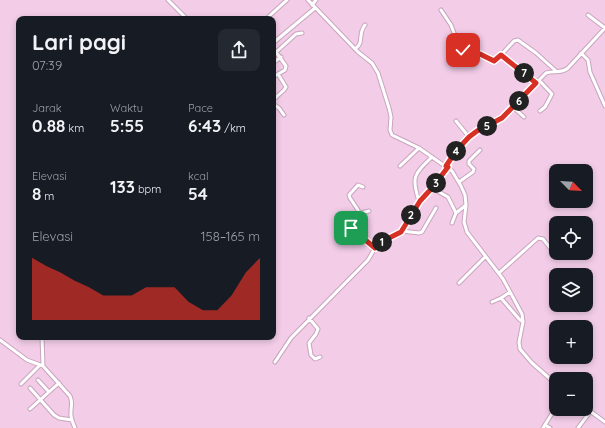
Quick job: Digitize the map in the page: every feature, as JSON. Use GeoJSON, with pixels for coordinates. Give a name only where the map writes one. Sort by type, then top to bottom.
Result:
{"type":"FeatureCollection","features":[{"type":"Feature","properties":{"kind":"street"},"geometry":{"type":"LineString","coordinates":[[168,0],[184,16]]}},
{"type":"Feature","properties":{"kind":"street"},"geometry":{"type":"LineString","coordinates":[[269,16],[287,0]]}},
{"type":"Feature","properties":{"kind":"street"},"geometry":{"type":"LineString","coordinates":[[308,0],[355,48],[370,61],[378,73],[390,113],[391,132],[395,137],[419,148],[447,166],[459,182],[465,195],[465,225],[470,236],[499,273],[521,312],[523,321],[519,342],[521,352],[549,378]]}},
{"type":"Feature","properties":{"kind":"street"},"geometry":{"type":"LineString","coordinates":[[276,40],[313,6],[316,0]]}},
{"type":"Feature","properties":{"kind":"street"},"geometry":{"type":"LineString","coordinates":[[441,10],[451,25],[456,38],[464,51],[473,55],[480,54],[494,61],[514,41],[518,40],[536,53],[557,72]]}},
{"type":"Feature","properties":{"kind":"street"},"geometry":{"type":"LineString","coordinates":[[275,362],[291,338],[309,318],[368,260],[379,243],[402,231],[420,201],[432,188],[456,151],[469,137],[477,131],[502,118],[548,72],[564,71],[568,68],[605,28],[588,14]]}},
{"type":"Feature","properties":{"kind":"street"},"geometry":{"type":"LineString","coordinates":[[355,48],[360,46],[361,30],[365,25]]}},
{"type":"Feature","properties":{"kind":"street"},"geometry":{"type":"LineString","coordinates":[[276,97],[286,87],[278,74],[286,68],[286,66],[276,52],[296,34],[302,33]]}},
{"type":"Feature","properties":{"kind":"street"},"geometry":{"type":"LineString","coordinates":[[581,53],[588,60],[590,72],[605,106]]}},
{"type":"Feature","properties":{"kind":"street"},"geometry":{"type":"LineString","coordinates":[[501,55],[538,81],[552,94],[547,104],[540,111]]}},
{"type":"Feature","properties":{"kind":"street"},"geometry":{"type":"LineString","coordinates":[[276,60],[280,57]]}},
{"type":"Feature","properties":{"kind":"street"},"geometry":{"type":"LineString","coordinates":[[276,106],[284,116]]}},
{"type":"Feature","properties":{"kind":"street"},"geometry":{"type":"LineString","coordinates":[[513,107],[524,117]]}},
{"type":"Feature","properties":{"kind":"street"},"geometry":{"type":"LineString","coordinates":[[456,121],[469,137]]}},
{"type":"Feature","properties":{"kind":"street"},"geometry":{"type":"LineString","coordinates":[[400,166],[419,148]]}},
{"type":"Feature","properties":{"kind":"street"},"geometry":{"type":"LineString","coordinates":[[459,182],[473,172],[474,169],[468,161],[480,150]]}},
{"type":"Feature","properties":{"kind":"street"},"geometry":{"type":"LineString","coordinates":[[420,201],[414,186],[415,181],[418,172],[432,157]]}},
{"type":"Feature","properties":{"kind":"street"},"geometry":{"type":"LineString","coordinates":[[363,187],[358,185],[350,193],[349,197],[356,205],[358,210],[358,214],[351,225],[351,228],[375,248]]}},
{"type":"Feature","properties":{"kind":"street"},"geometry":{"type":"LineString","coordinates":[[432,188],[448,197],[456,213]]}},
{"type":"Feature","properties":{"kind":"street"},"geometry":{"type":"LineString","coordinates":[[452,223],[456,213],[466,205]]}},
{"type":"Feature","properties":{"kind":"street"},"geometry":{"type":"LineString","coordinates":[[402,231],[422,232],[436,208]]}},
{"type":"Feature","properties":{"kind":"street"},"geometry":{"type":"LineString","coordinates":[[358,214],[369,211]]}},
{"type":"Feature","properties":{"kind":"street"},"geometry":{"type":"LineString","coordinates":[[499,273],[538,238],[543,239],[549,246]]}},
{"type":"Feature","properties":{"kind":"street"},"geometry":{"type":"LineString","coordinates":[[459,283],[485,257]]}},
{"type":"Feature","properties":{"kind":"street"},"geometry":{"type":"LineString","coordinates":[[492,302],[510,292]]}},
{"type":"Feature","properties":{"kind":"street"},"geometry":{"type":"LineString","coordinates":[[501,298],[520,320],[523,321]]}},
{"type":"Feature","properties":{"kind":"street"},"geometry":{"type":"LineString","coordinates":[[309,318],[318,329],[309,343],[310,352],[315,359],[320,357]]}},
{"type":"Feature","properties":{"kind":"street"},"geometry":{"type":"LineString","coordinates":[[0,340],[27,360],[41,366],[59,383],[70,396],[72,401],[70,411],[75,428]]}},
{"type":"Feature","properties":{"kind":"street"},"geometry":{"type":"LineString","coordinates":[[21,384],[41,366],[42,340]]}},
{"type":"Feature","properties":{"kind":"street"},"geometry":{"type":"LineString","coordinates":[[38,380],[49,392]]}},
{"type":"Feature","properties":{"kind":"street"},"geometry":{"type":"LineString","coordinates":[[30,409],[59,383]]}},
{"type":"Feature","properties":{"kind":"street"},"geometry":{"type":"LineString","coordinates":[[30,388],[54,415],[58,418],[72,420]]}},
{"type":"Feature","properties":{"kind":"street"},"geometry":{"type":"LineString","coordinates":[[593,414],[605,422]]}},
{"type":"Feature","properties":{"kind":"street"},"geometry":{"type":"LineString","coordinates":[[550,416],[544,426],[550,428]]}},
{"type":"Feature","properties":{"kind":"street"},"geometry":{"type":"LineString","coordinates":[[578,428],[587,416]]}},
{"type":"Feature","properties":{"kind":"route"},"geometry":{"type":"LineString","coordinates":[[351,228],[356,234],[375,248],[379,243],[401,232],[420,201],[448,167],[446,166],[456,151],[469,137],[502,118],[536,83],[501,55],[494,61],[480,54],[473,55],[463,50]]}}]}
